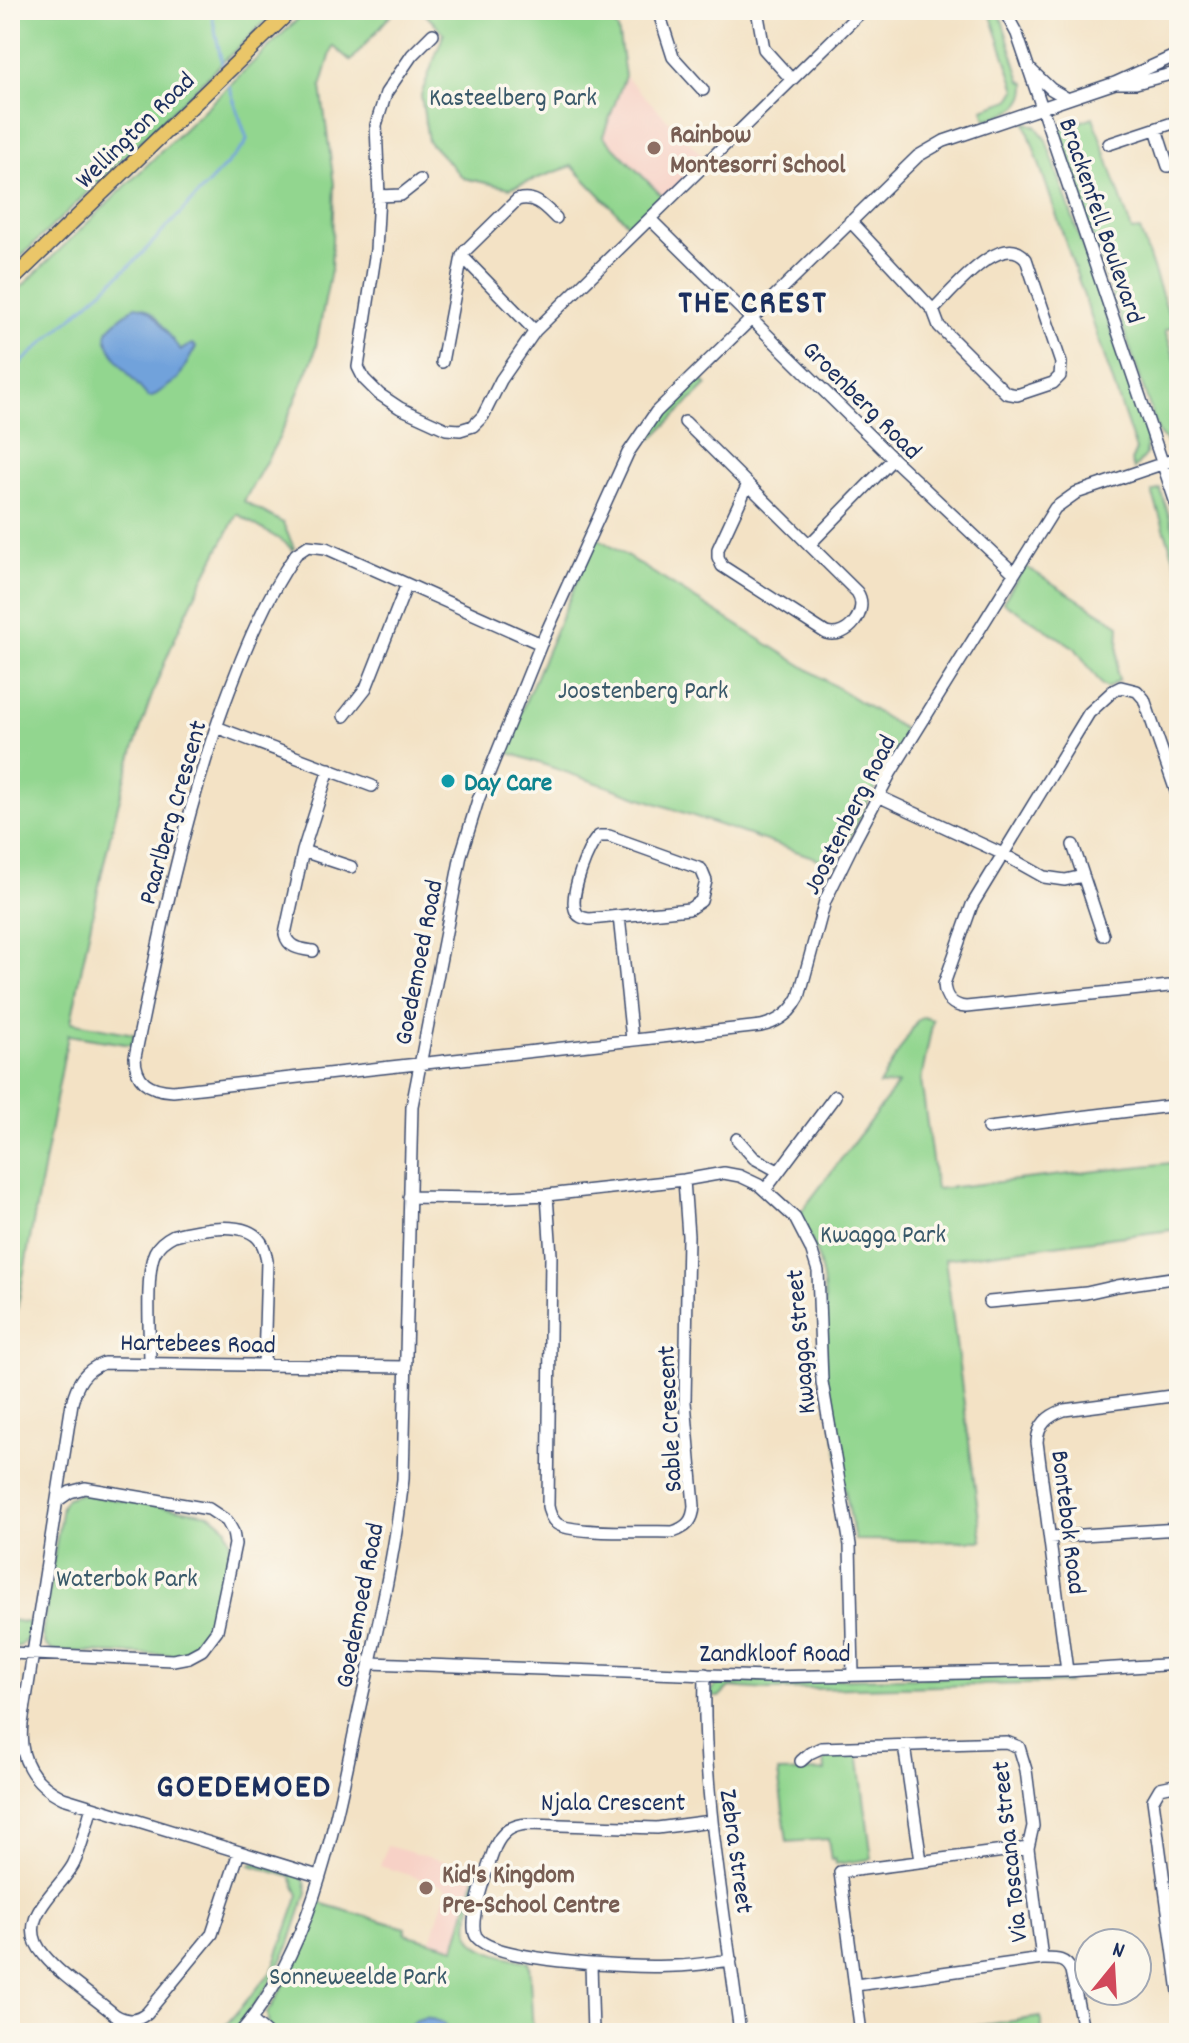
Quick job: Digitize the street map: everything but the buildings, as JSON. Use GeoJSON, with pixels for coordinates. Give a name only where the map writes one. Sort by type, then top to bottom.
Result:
{"type":"FeatureCollection","features":[{"type":"Feature","properties":{"kind":"main road","name":"Wellington Road"},"geometry":{"type":"LineString","coordinates":[[10,282],[291,10]]}},
{"type":"Feature","properties":{"kind":"street"},"geometry":{"type":"LineString","coordinates":[[658,10],[673,57],[703,90]]}},
{"type":"Feature","properties":{"kind":"street"},"geometry":{"type":"LineString","coordinates":[[757,10],[764,49],[792,80]]}},
{"type":"Feature","properties":{"kind":"street"},"geometry":{"type":"LineString","coordinates":[[433,34],[412,55],[386,93],[376,125],[379,196],[376,250],[358,363],[360,373],[379,394],[400,408],[446,429],[466,429],[483,416],[501,380],[535,331],[863,10]]}},
{"type":"Feature","properties":{"kind":"street","name":"Brackenfell Boulevard"},"geometry":{"type":"LineString","coordinates":[[1004,10],[1017,34]]}},
{"type":"Feature","properties":{"kind":"street","name":"Brackenfell Boulevard"},"geometry":{"type":"LineString","coordinates":[[1012,10],[1017,34],[1179,512]]}},
{"type":"Feature","properties":{"kind":"street"},"geometry":{"type":"LineString","coordinates":[[1115,83],[1179,54]]}},
{"type":"Feature","properties":{"kind":"street"},"geometry":{"type":"LineString","coordinates":[[1028,66],[1051,89],[1068,99]]}},
{"type":"Feature","properties":{"kind":"street"},"geometry":{"type":"LineString","coordinates":[[1115,83],[1136,83],[1179,72]]}},
{"type":"Feature","properties":{"kind":"street","name":"Goedemoed Road"},"geometry":{"type":"LineString","coordinates":[[240,2033],[273,1990],[290,1960],[341,1796],[370,1663],[400,1505],[410,1133],[419,1062],[466,837],[541,644],[634,440],[656,412],[850,221],[911,163],[935,145],[1115,83]]}},
{"type":"Feature","properties":{"kind":"street"},"geometry":{"type":"LineString","coordinates":[[1109,144],[1179,121]]}},
{"type":"Feature","properties":{"kind":"street"},"geometry":{"type":"LineString","coordinates":[[1156,129],[1168,166]]}},
{"type":"Feature","properties":{"kind":"street"},"geometry":{"type":"LineString","coordinates":[[379,196],[401,195],[420,180]]}},
{"type":"Feature","properties":{"kind":"street"},"geometry":{"type":"LineString","coordinates":[[442,362],[462,256],[517,200],[527,198],[537,201],[556,218]]}},
{"type":"Feature","properties":{"kind":"street","name":"Groenberg Road"},"geometry":{"type":"LineString","coordinates":[[650,219],[893,459],[1014,573]]}},
{"type":"Feature","properties":{"kind":"street"},"geometry":{"type":"LineString","coordinates":[[850,221],[933,310],[939,326],[1006,393],[1017,395],[1053,383],[1060,376],[1061,363],[1026,259],[1020,253],[1010,250],[989,256],[933,310]]}},
{"type":"Feature","properties":{"kind":"street"},"geometry":{"type":"LineString","coordinates":[[462,256],[535,331]]}},
{"type":"Feature","properties":{"kind":"street"},"geometry":{"type":"LineString","coordinates":[[685,422],[748,484],[862,599],[860,612],[841,634],[826,633],[725,570],[719,562],[718,549],[748,484]]}},
{"type":"Feature","properties":{"kind":"street","name":"Joostenberg Road"},"geometry":{"type":"LineString","coordinates":[[419,1062],[761,1026],[778,1021],[791,1010],[799,997],[825,901],[878,796],[1014,573],[1062,502],[1076,493],[1179,458]]}},
{"type":"Feature","properties":{"kind":"street"},"geometry":{"type":"LineString","coordinates":[[809,545],[893,459]]}},
{"type":"Feature","properties":{"kind":"street","name":"Paarlberg Crescent"},"geometry":{"type":"LineString","coordinates":[[419,1062],[173,1091],[151,1088],[137,1075],[135,1057],[170,886],[193,801],[216,727],[256,626],[292,560],[308,546],[320,546],[541,644]]}},
{"type":"Feature","properties":{"kind":"street"},"geometry":{"type":"LineString","coordinates":[[344,716],[366,688],[407,584]]}},
{"type":"Feature","properties":{"kind":"street"},"geometry":{"type":"LineString","coordinates":[[1179,800],[1144,699],[1132,688],[1116,689],[1086,717],[1003,854],[966,917],[944,980],[945,993],[955,1005],[966,1007],[1179,985]]}},
{"type":"Feature","properties":{"kind":"street"},"geometry":{"type":"LineString","coordinates":[[216,727],[372,786]]}},
{"type":"Feature","properties":{"kind":"street"},"geometry":{"type":"LineString","coordinates":[[313,951],[290,945],[285,934],[303,851],[329,769]]}},
{"type":"Feature","properties":{"kind":"street"},"geometry":{"type":"LineString","coordinates":[[878,796],[1003,854],[1044,877],[1065,880],[1083,876]]}},
{"type":"Feature","properties":{"kind":"street"},"geometry":{"type":"LineString","coordinates":[[599,836],[609,836],[698,868],[705,874],[702,898],[694,907],[619,916],[585,919],[574,908],[580,873],[592,843],[599,836]]}},
{"type":"Feature","properties":{"kind":"street"},"geometry":{"type":"LineString","coordinates":[[1073,845],[1103,935]]}},
{"type":"Feature","properties":{"kind":"street"},"geometry":{"type":"LineString","coordinates":[[303,851],[351,867]]}},
{"type":"Feature","properties":{"kind":"street"},"geometry":{"type":"LineString","coordinates":[[619,916],[632,1040]]}},
{"type":"Feature","properties":{"kind":"street"},"geometry":{"type":"LineString","coordinates":[[765,1190],[835,1096]]}},
{"type":"Feature","properties":{"kind":"street"},"geometry":{"type":"LineString","coordinates":[[988,1128],[1179,1105]]}},
{"type":"Feature","properties":{"kind":"street"},"geometry":{"type":"LineString","coordinates":[[737,1139],[754,1158],[778,1171]]}},
{"type":"Feature","properties":{"kind":"street","name":"Kwagga Street"},"geometry":{"type":"LineString","coordinates":[[409,1197],[547,1195],[724,1173],[740,1176],[765,1190],[795,1218],[808,1241],[818,1271],[822,1382],[850,1545],[853,1675]]}},
{"type":"Feature","properties":{"kind":"street","name":"Sable Crescent"},"geometry":{"type":"LineString","coordinates":[[547,1195],[551,1255],[550,1516],[556,1523],[575,1530],[673,1532],[691,1520],[694,1506],[685,1402],[688,1236],[684,1180]]}},
{"type":"Feature","properties":{"kind":"street"},"geometry":{"type":"LineString","coordinates":[[150,1363],[151,1270],[155,1252],[167,1238],[174,1235],[230,1228],[249,1232],[262,1243],[265,1251],[264,1365]]}},
{"type":"Feature","properties":{"kind":"street"},"geometry":{"type":"LineString","coordinates":[[989,1302],[1086,1293],[1179,1277]]}},
{"type":"Feature","properties":{"kind":"street","name":"Hartebees Road"},"geometry":{"type":"LineString","coordinates":[[318,1876],[53,1793],[37,1780],[26,1763],[21,1733],[72,1403],[79,1381],[91,1369],[104,1363],[405,1367]]}},
{"type":"Feature","properties":{"kind":"street","name":"Bontebok Road"},"geometry":{"type":"LineString","coordinates":[[1067,1671],[1037,1442],[1042,1424],[1064,1410],[1179,1395]]}},
{"type":"Feature","properties":{"kind":"street"},"geometry":{"type":"LineString","coordinates":[[10,1653],[181,1660],[202,1650],[217,1630],[235,1544],[227,1521],[209,1509],[85,1488],[70,1492],[57,1501]]}},
{"type":"Feature","properties":{"kind":"street"},"geometry":{"type":"LineString","coordinates":[[1050,1537],[1179,1529]]}},
{"type":"Feature","properties":{"kind":"street","name":"Zandkloof Road"},"geometry":{"type":"LineString","coordinates":[[370,1663],[705,1674],[853,1675],[1067,1671],[1179,1664]]}},
{"type":"Feature","properties":{"kind":"street","name":"Zebra Street"},"geometry":{"type":"LineString","coordinates":[[705,1674],[705,1753],[711,1821],[740,2033]]}},
{"type":"Feature","properties":{"kind":"street","name":"Via Toscana Street"},"geometry":{"type":"LineString","coordinates":[[856,1985],[1042,1959],[1028,1848],[1033,1826],[1023,1754],[1015,1744],[1006,1742],[904,1745]]}},
{"type":"Feature","properties":{"kind":"street"},"geometry":{"type":"LineString","coordinates":[[801,1761],[821,1748],[904,1745],[921,1861]]}},
{"type":"Feature","properties":{"kind":"street"},"geometry":{"type":"LineString","coordinates":[[1179,1784],[1160,1788],[1153,1800],[1179,1990]]}},
{"type":"Feature","properties":{"kind":"street"},"geometry":{"type":"LineString","coordinates":[[92,1807],[72,1868],[38,1911],[34,1933],[44,1956],[125,2020],[137,2019],[147,2013],[206,1944],[217,1925],[239,1852]]}},
{"type":"Feature","properties":{"kind":"street","name":"Njala Crescent"},"geometry":{"type":"LineString","coordinates":[[711,1821],[657,1828],[520,1824],[512,1827],[499,1838],[475,1915],[474,1930],[477,1938],[489,1946],[514,1953],[591,1964],[666,1967],[731,1960]]}},
{"type":"Feature","properties":{"kind":"street"},"geometry":{"type":"LineString","coordinates":[[861,2033],[840,1872],[1028,1848]]}},
{"type":"Feature","properties":{"kind":"street"},"geometry":{"type":"LineString","coordinates":[[1042,1959],[1061,1960],[1069,1967],[1083,2029]]}},
{"type":"Feature","properties":{"kind":"street"},"geometry":{"type":"LineString","coordinates":[[591,1964],[593,2033]]}},
{"type":"Feature","properties":{"kind":"street"},"geometry":{"type":"LineString","coordinates":[[251,2020],[266,2033]]}},
{"type":"Feature","properties":{"kind":"shaded area","name":"Rainbow Montesorri School"},"geometry":{"type":"Polygon","coordinates":[[[625,76],[705,158],[664,198],[603,136],[625,76]]]}},
{"type":"Feature","properties":{"kind":"shaded area"},"geometry":{"type":"Polygon","coordinates":[[[387,1846],[477,1870],[455,1948],[431,1942],[447,1887],[380,1866],[387,1846]]]}},
{"type":"Feature","properties":{"kind":"green space"},"geometry":{"type":"Polygon","coordinates":[[[10,10],[277,10],[10,267],[10,10]]]}},
{"type":"Feature","properties":{"kind":"green space"},"geometry":{"type":"Polygon","coordinates":[[[307,10],[395,10],[351,61],[333,46],[321,87],[334,184],[331,270],[314,356],[279,438],[244,501],[283,523],[294,548],[292,550],[237,514],[181,624],[148,705],[109,840],[71,1022],[134,1034],[132,1045],[68,1035],[10,1347],[10,298],[307,10]]]}},
{"type":"Feature","properties":{"kind":"green space","name":"Kasteelberg Park"},"geometry":{"type":"Polygon","coordinates":[[[421,10],[599,10],[618,29],[625,76],[603,136],[664,198],[633,229],[572,166],[510,188],[463,178],[428,141],[421,95],[444,33],[421,10]]]}},
{"type":"Feature","properties":{"kind":"green space"},"geometry":{"type":"Polygon","coordinates":[[[989,10],[999,10],[1021,81],[1026,83],[1026,92],[1014,109],[986,120],[983,109],[1010,100],[1016,90],[989,10]]]}},
{"type":"Feature","properties":{"kind":"green space"},"geometry":{"type":"Polygon","coordinates":[[[1093,117],[1132,231],[1140,230],[1173,327],[1165,330],[1179,371],[1179,446],[1168,443],[1159,434],[1059,138],[1058,127],[1062,129],[1093,117]]]}},
{"type":"Feature","properties":{"kind":"green space"},"geometry":{"type":"Polygon","coordinates":[[[1025,122],[1036,126],[1046,140],[1147,435],[1146,455],[1134,469],[1131,461],[1136,450],[1025,122]]]}},
{"type":"Feature","properties":{"kind":"green space"},"geometry":{"type":"Polygon","coordinates":[[[700,378],[707,385],[652,439],[646,434],[700,378]]]}},
{"type":"Feature","properties":{"kind":"green space"},"geometry":{"type":"Polygon","coordinates":[[[1160,489],[1179,545],[1179,573],[1152,492],[1160,489]]]}},
{"type":"Feature","properties":{"kind":"green space","name":"Joostenberg Park"},"geometry":{"type":"Polygon","coordinates":[[[596,537],[907,734],[836,865],[504,751],[596,537]]]}},
{"type":"Feature","properties":{"kind":"green space"},"geometry":{"type":"Polygon","coordinates":[[[1025,566],[1119,625],[1119,680],[1107,688],[1102,685],[1075,648],[1003,602],[1025,566]]]}},
{"type":"Feature","properties":{"kind":"green space","name":"Kwagga Park"},"geometry":{"type":"Polygon","coordinates":[[[923,1017],[933,1020],[921,1080],[936,1189],[1179,1162],[1179,1229],[945,1259],[982,1541],[855,1540],[829,1400],[824,1283],[811,1239],[798,1216],[898,1084],[879,1085],[917,1021],[923,1017]]]}},
{"type":"Feature","properties":{"kind":"green space","name":"Waterbok Park"},"geometry":{"type":"Polygon","coordinates":[[[80,1494],[210,1514],[227,1528],[230,1540],[221,1590],[209,1630],[199,1644],[174,1655],[53,1651],[45,1645],[42,1635],[62,1506],[67,1498],[80,1494]]]}},
{"type":"Feature","properties":{"kind":"green space"},"geometry":{"type":"Polygon","coordinates":[[[10,1620],[31,1623],[28,1638],[20,1646],[10,1647],[10,1620]]]}},
{"type":"Feature","properties":{"kind":"green space"},"geometry":{"type":"Polygon","coordinates":[[[1064,1675],[1069,1683],[767,1690],[729,1687],[719,1697],[711,1697],[716,1686],[727,1681],[1064,1675]]]}},
{"type":"Feature","properties":{"kind":"green space"},"geometry":{"type":"Polygon","coordinates":[[[828,1751],[858,1752],[872,1859],[836,1864],[835,1859],[831,1860],[828,1839],[787,1842],[778,1772],[825,1771],[824,1755],[828,1751]]]}},
{"type":"Feature","properties":{"kind":"green space"},"geometry":{"type":"Polygon","coordinates":[[[255,1862],[300,1876],[307,1892],[289,1946],[269,1985],[232,2033],[219,2033],[272,1971],[299,1895],[291,1877],[250,1865],[255,1862]]]}},
{"type":"Feature","properties":{"kind":"green space","name":"Sonneweelde Park"},"geometry":{"type":"Polygon","coordinates":[[[477,1870],[481,1871],[470,1911],[470,1936],[476,1944],[488,1950],[529,1962],[533,2033],[452,2033],[449,2028],[414,2021],[406,2033],[276,2033],[269,2027],[267,2013],[296,1958],[318,1900],[406,1928],[405,1934],[455,1948],[477,1870]]]}},
{"type":"Feature","properties":{"kind":"green space"},"geometry":{"type":"Polygon","coordinates":[[[1041,2017],[1042,2033],[923,2033],[1041,2017]]]}},
{"type":"Feature","properties":{"kind":"water"},"geometry":{"type":"Polygon","coordinates":[[[136,306],[156,317],[181,350],[192,344],[196,347],[178,379],[152,397],[148,397],[122,365],[106,338],[112,325],[136,306]]]}},
{"type":"Feature","properties":{"kind":"water"},"geometry":{"type":"Polygon","coordinates":[[[426,2017],[444,2023],[452,2033],[406,2033],[414,2021],[426,2017]]]}},
{"type":"Feature","properties":{"kind":"waterway"},"geometry":{"type":"LineString","coordinates":[[211,10],[222,64]]}},
{"type":"Feature","properties":{"kind":"waterway"},"geometry":{"type":"LineString","coordinates":[[10,373],[136,260],[245,145],[247,139],[229,86]]}},
{"type":"Feature","properties":{"kind":"place","name":"Rainbow Montesorri School"},"geometry":{"type":"Point","coordinates":[654,148]}},
{"type":"Feature","properties":{"kind":"place","name":"Day Care"},"geometry":{"type":"Point","coordinates":[448,781]}},
{"type":"Feature","properties":{"kind":"place","name":"Kid's Kingdom Pre-School Centre"},"geometry":{"type":"Point","coordinates":[426,1888]}},
{"type":"Feature","properties":{"kind":"district","name":"THE CREST"},"geometry":{"type":"Point","coordinates":[753,300]}},
{"type":"Feature","properties":{"kind":"district","name":"GOEDEMOED"},"geometry":{"type":"Point","coordinates":[244,1784]}}]}
